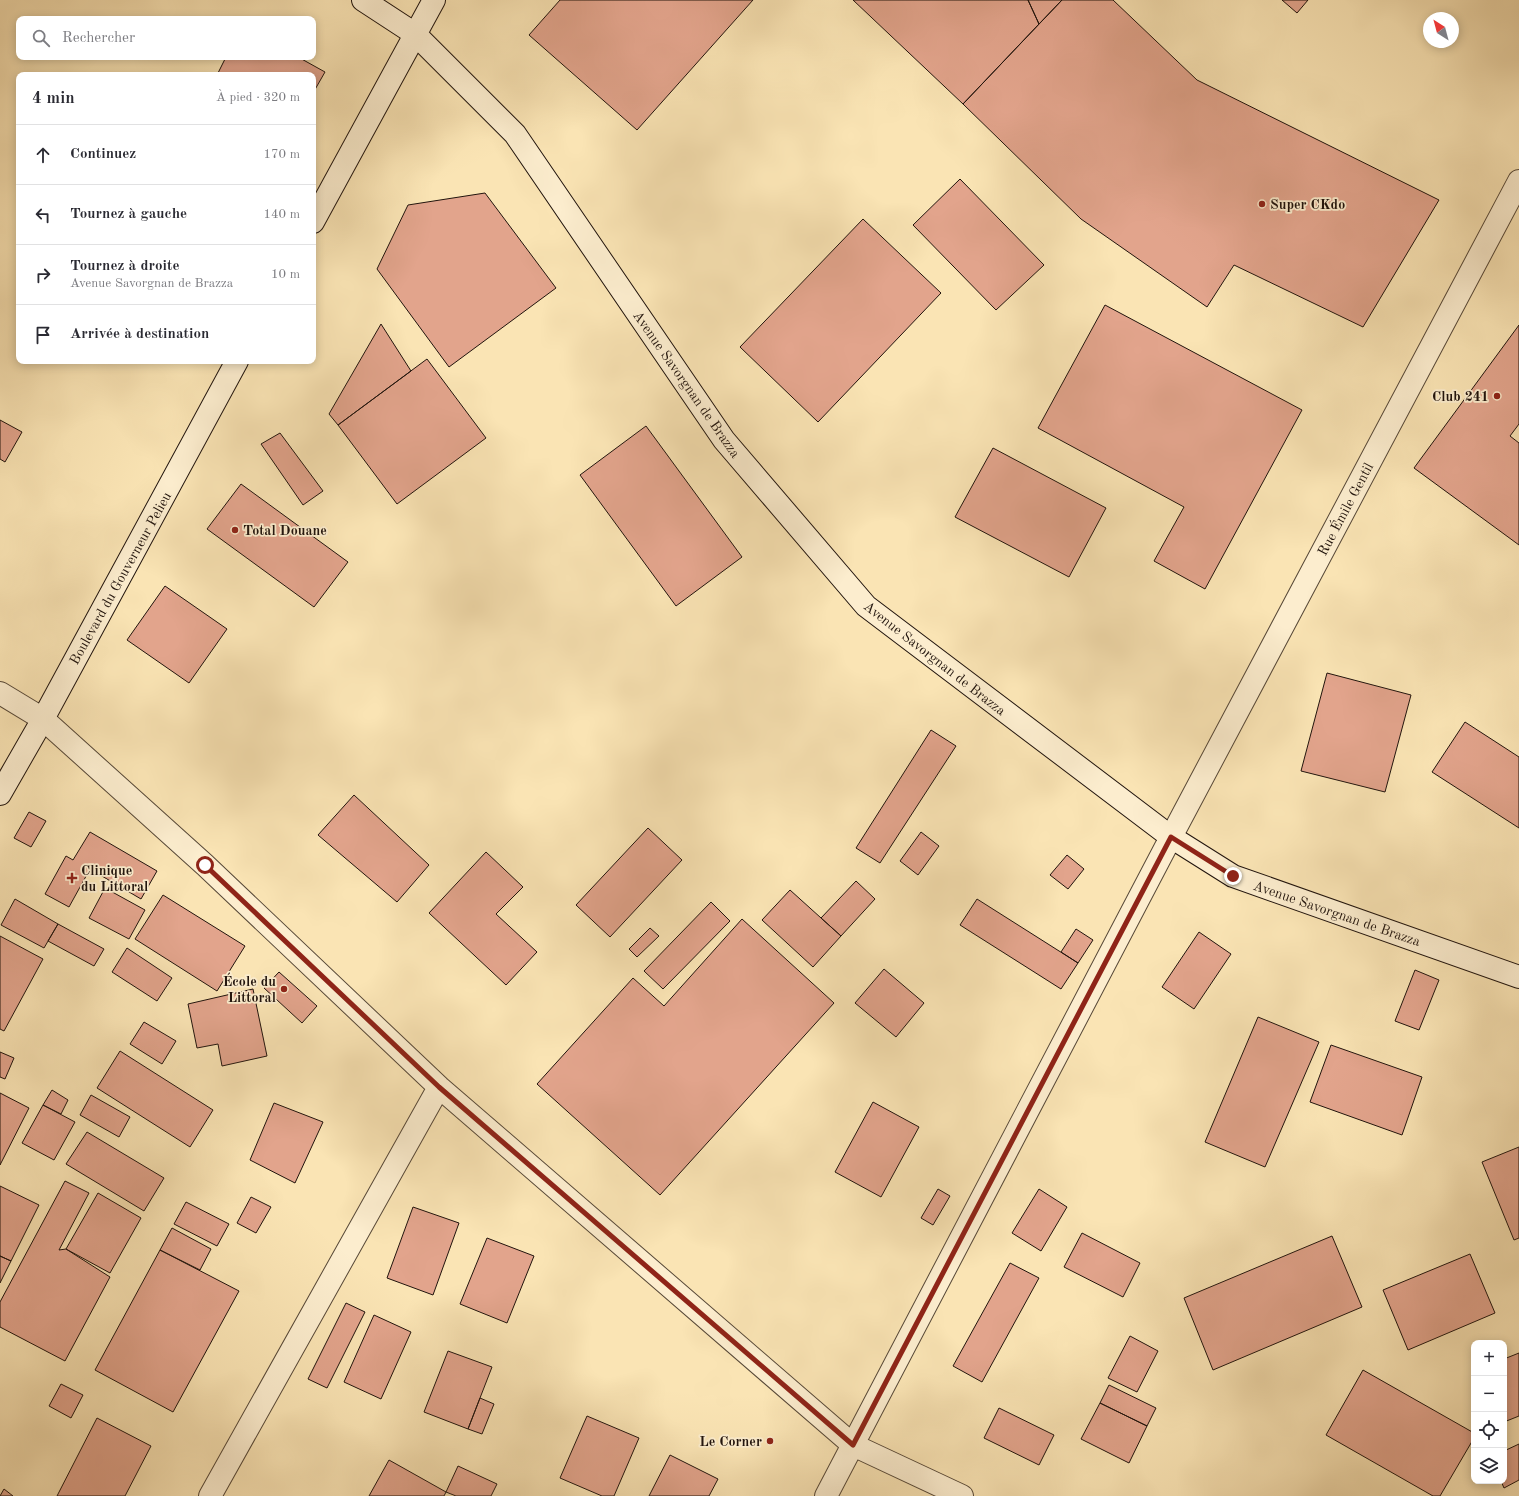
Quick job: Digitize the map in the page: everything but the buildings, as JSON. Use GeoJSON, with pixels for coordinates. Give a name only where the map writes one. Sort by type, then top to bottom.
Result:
{"type":"FeatureCollection","features":[{"type":"Feature","properties":{"kind":"street","name":"Avenue Savorgnan de Brazza"},"geometry":{"type":"LineString","coordinates":[[363,0],[415,34],[515,134],[724,440],[866,606],[1171,837],[1233,876],[1519,977]]}},
{"type":"Feature","properties":{"kind":"street"},"geometry":{"type":"LineString","coordinates":[[316,216],[434,0]]}},
{"type":"Feature","properties":{"kind":"street","name":"Rue Émile Gentil"},"geometry":{"type":"LineString","coordinates":[[826,1496],[1171,837],[1519,181]]}},
{"type":"Feature","properties":{"kind":"street","name":"Boulevard du Gouverneur Pelieu"},"geometry":{"type":"LineString","coordinates":[[0,794],[43,719],[235,364]]}},
{"type":"Feature","properties":{"kind":"street"},"geometry":{"type":"LineString","coordinates":[[0,693],[43,719],[205,865],[439,1087],[853,1445],[962,1496]]}},
{"type":"Feature","properties":{"kind":"street"},"geometry":{"type":"LineString","coordinates":[[210,1496],[439,1087]]}},
{"type":"Feature","properties":{"kind":"place","name":"Super CKdo"},"geometry":{"type":"Point","coordinates":[1262,204]}},
{"type":"Feature","properties":{"kind":"place","name":"Club 241"},"geometry":{"type":"Point","coordinates":[1497,396]}},
{"type":"Feature","properties":{"kind":"place","name":"Total Douane"},"geometry":{"type":"Point","coordinates":[235,530]}},
{"type":"Feature","properties":{"kind":"place","name":"Clinique du Littoral"},"geometry":{"type":"Point","coordinates":[72,878]}},
{"type":"Feature","properties":{"kind":"place","name":"École du Littoral"},"geometry":{"type":"Point","coordinates":[284,989]}},
{"type":"Feature","properties":{"kind":"place","name":"Le Corner"},"geometry":{"type":"Point","coordinates":[770,1441]}},
{"type":"Feature","properties":{"kind":"route"},"geometry":{"type":"LineString","coordinates":[[205,865],[439,1087],[853,1445],[1171,837],[1233,876]]}}]}
